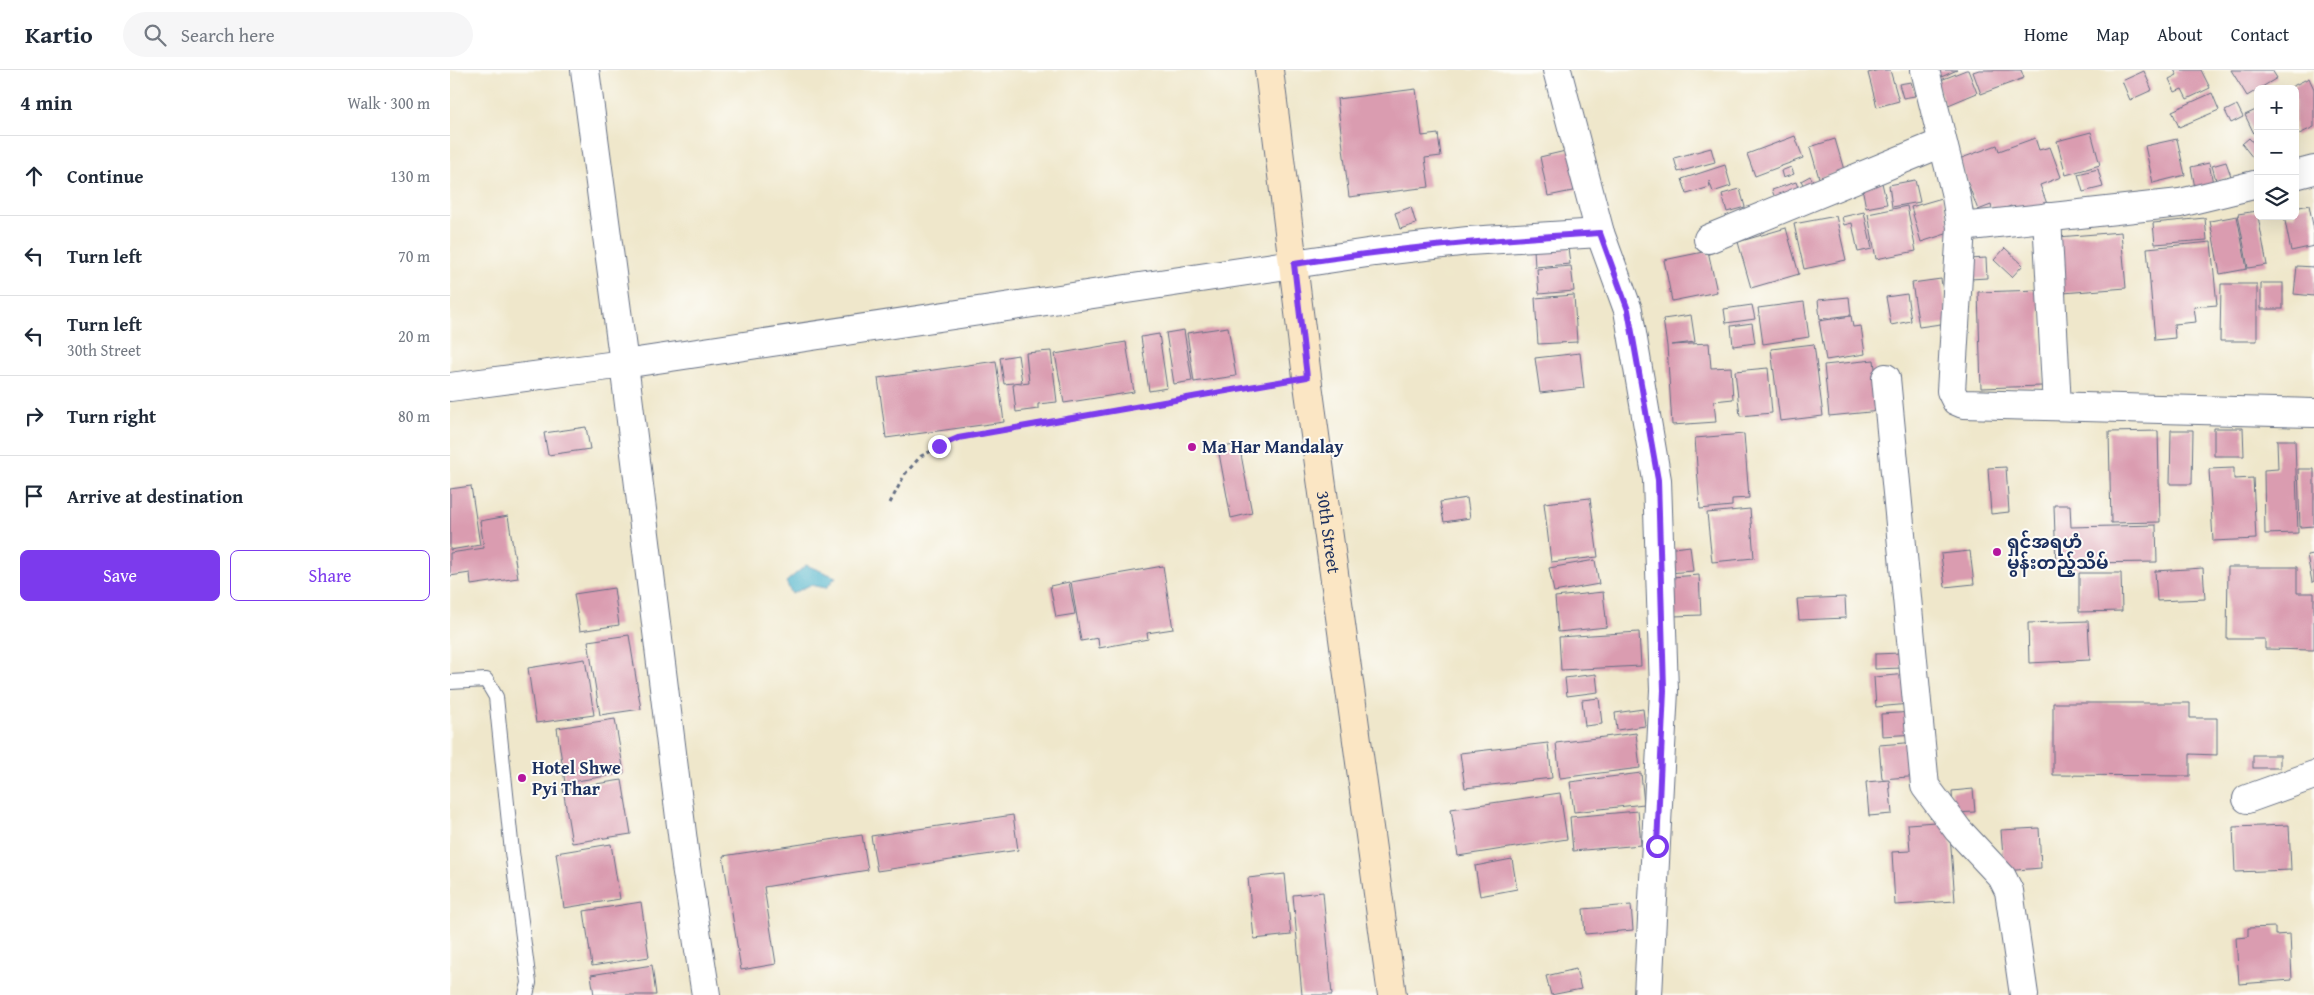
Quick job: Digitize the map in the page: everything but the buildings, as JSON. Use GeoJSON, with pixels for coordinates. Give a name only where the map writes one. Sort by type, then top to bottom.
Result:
{"type":"FeatureCollection","features":[{"type":"Feature","properties":{"kind":"main road","name":"30th Street"},"geometry":{"type":"LineString","coordinates":[[1269,70],[1307,377],[1392,995]]}},
{"type":"Feature","properties":{"kind":"street"},"geometry":{"type":"LineString","coordinates":[[585,70],[624,364],[686,866],[706,995]]}},
{"type":"Feature","properties":{"kind":"street"},"geometry":{"type":"LineString","coordinates":[[1557,70],[1600,233],[1628,310],[1658,480],[1664,690],[1648,995]]}},
{"type":"Feature","properties":{"kind":"street"},"geometry":{"type":"LineString","coordinates":[[1925,70],[1956,196],[1961,227],[1951,391],[1956,401],[1963,404],[2314,413]]}},
{"type":"Feature","properties":{"kind":"street"},"geometry":{"type":"LineString","coordinates":[[1708,239],[1942,144]]}},
{"type":"Feature","properties":{"kind":"street"},"geometry":{"type":"LineString","coordinates":[[2299,174],[2314,170]]}},
{"type":"Feature","properties":{"kind":"street"},"geometry":{"type":"LineString","coordinates":[[1961,227],[2180,203],[2254,185]]}},
{"type":"Feature","properties":{"kind":"street"},"geometry":{"type":"LineString","coordinates":[[2047,217],[2057,406]]}},
{"type":"Feature","properties":{"kind":"street"},"geometry":{"type":"LineString","coordinates":[[450,387],[624,364],[1374,252],[1468,241],[1600,233]]}},
{"type":"Feature","properties":{"kind":"street"},"geometry":{"type":"LineString","coordinates":[[1886,378],[1925,786],[1958,830],[2002,877],[2009,891],[2024,995]]}},
{"type":"Feature","properties":{"kind":"street"},"geometry":{"type":"LineString","coordinates":[[2247,799],[2314,775]]}},
{"type":"Feature","properties":{"kind":"lane"},"geometry":{"type":"LineString","coordinates":[[450,682],[486,680],[496,697],[512,852],[529,983],[526,995]]}},
{"type":"Feature","properties":{"kind":"path"},"geometry":{"type":"LineString","coordinates":[[890,504],[905,474],[921,456],[958,438],[1307,377]]}},
{"type":"Feature","properties":{"kind":"water"},"geometry":{"type":"Polygon","coordinates":[[[806,565],[836,577],[826,588],[810,585],[792,594],[786,582],[806,565]]]}},
{"type":"Feature","properties":{"kind":"place","name":"Ma Har Mandalay"},"geometry":{"type":"Point","coordinates":[1192,447]}},
{"type":"Feature","properties":{"kind":"place","name":"ရှင်အရဟံ မွန်းတည့်သိမ်"},"geometry":{"type":"Point","coordinates":[1997,552]}},
{"type":"Feature","properties":{"kind":"place","name":"Hotel Shwe Pyi Thar"},"geometry":{"type":"Point","coordinates":[522,778]}},
{"type":"Feature","properties":{"kind":"route"},"geometry":{"type":"LineString","coordinates":[[939,446],[958,438],[1307,377],[1294,264],[1468,241],[1600,233],[1628,310],[1658,480],[1664,690],[1657,846]]}}]}
